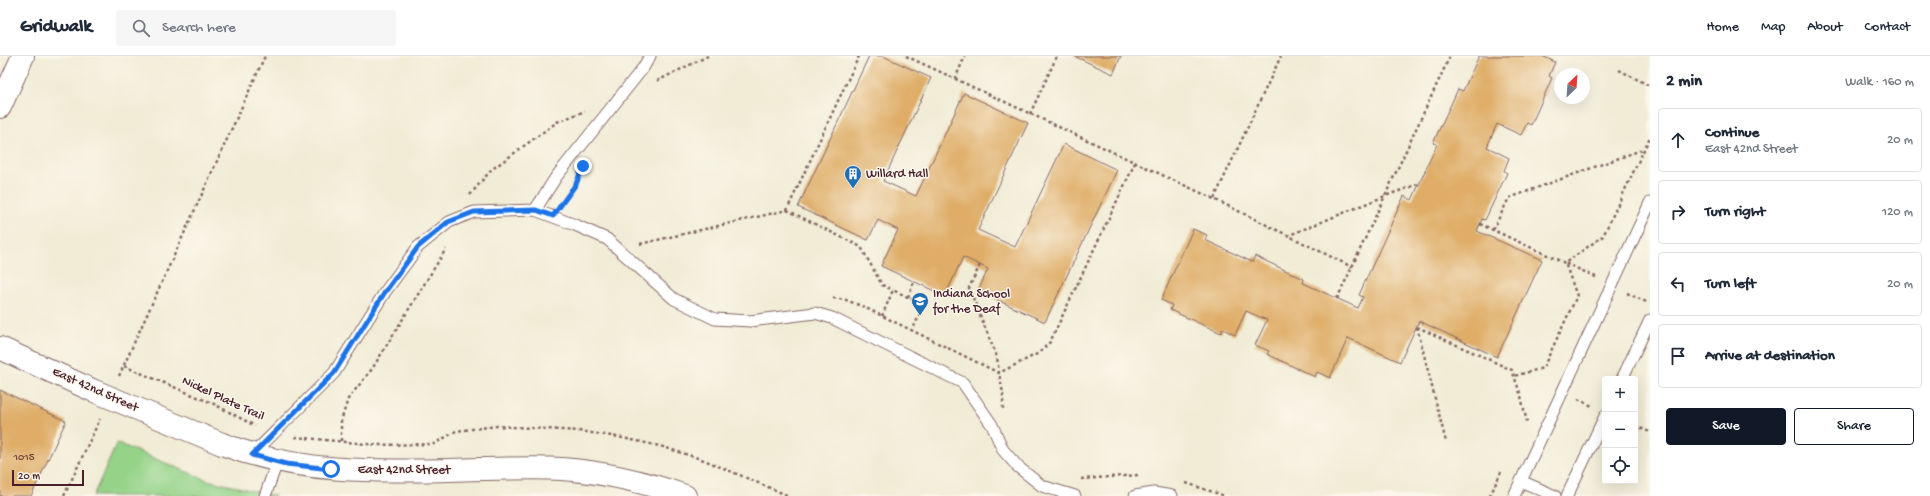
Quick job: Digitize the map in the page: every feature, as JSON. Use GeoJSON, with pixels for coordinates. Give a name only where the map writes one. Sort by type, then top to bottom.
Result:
{"type":"FeatureCollection","features":[{"type":"Feature","properties":{"kind":"street"},"geometry":{"type":"LineString","coordinates":[[0,107],[23,56]]}},
{"type":"Feature","properties":{"kind":"street","name":"East 42nd Street"},"geometry":{"type":"LineString","coordinates":[[0,348],[92,390],[222,444],[277,462],[309,467],[375,472],[561,469],[618,476],[685,496]]}},
{"type":"Feature","properties":{"kind":"lane"},"geometry":{"type":"LineString","coordinates":[[536,210],[556,177],[620,98],[643,68],[650,56]]}},
{"type":"Feature","properties":{"kind":"lane"},"geometry":{"type":"LineString","coordinates":[[1514,496],[1649,207]]}},
{"type":"Feature","properties":{"kind":"lane"},"geometry":{"type":"LineString","coordinates":[[252,455],[334,373],[385,292],[418,247],[448,222],[474,212],[536,210],[607,239],[674,299],[715,319],[750,321],[815,313],[832,318],[963,383],[992,425],[1003,450],[1018,467],[1042,486],[1075,496]]}},
{"type":"Feature","properties":{"kind":"lane"},"geometry":{"type":"LineString","coordinates":[[1623,376],[1650,320]]}},
{"type":"Feature","properties":{"kind":"lane"},"geometry":{"type":"LineString","coordinates":[[1567,496],[1601,412]]}},
{"type":"Feature","properties":{"kind":"lane"},"geometry":{"type":"LineString","coordinates":[[265,496],[277,462]]}},
{"type":"Feature","properties":{"kind":"lane"},"geometry":{"type":"LineString","coordinates":[[1521,480],[1555,496]]}},
{"type":"Feature","properties":{"kind":"lane"},"geometry":{"type":"LineString","coordinates":[[1135,496],[1154,493],[1172,496]]}},
{"type":"Feature","properties":{"kind":"path"},"geometry":{"type":"LineString","coordinates":[[117,380],[264,56]]}},
{"type":"Feature","properties":{"kind":"path"},"geometry":{"type":"LineString","coordinates":[[654,82],[708,56]]}},
{"type":"Feature","properties":{"kind":"path"},"geometry":{"type":"LineString","coordinates":[[787,210],[859,56]]}},
{"type":"Feature","properties":{"kind":"path"},"geometry":{"type":"LineString","coordinates":[[906,56],[1214,199],[1352,267]]}},
{"type":"Feature","properties":{"kind":"path"},"geometry":{"type":"LineString","coordinates":[[910,58],[914,56]]}},
{"type":"Feature","properties":{"kind":"path"},"geometry":{"type":"LineString","coordinates":[[955,79],[965,56]]}},
{"type":"Feature","properties":{"kind":"path"},"geometry":{"type":"LineString","coordinates":[[1030,114],[1057,56]]}},
{"type":"Feature","properties":{"kind":"path"},"geometry":{"type":"LineString","coordinates":[[1214,199],[1281,56]]}},
{"type":"Feature","properties":{"kind":"path"},"geometry":{"type":"LineString","coordinates":[[1337,299],[1450,56]]}},
{"type":"Feature","properties":{"kind":"path"},"geometry":{"type":"LineString","coordinates":[[1619,70],[1650,86]]}},
{"type":"Feature","properties":{"kind":"path"},"geometry":{"type":"LineString","coordinates":[[469,196],[491,170],[557,122],[620,98]]}},
{"type":"Feature","properties":{"kind":"path"},"geometry":{"type":"LineString","coordinates":[[1565,263],[1604,236],[1650,136]]}},
{"type":"Feature","properties":{"kind":"path"},"geometry":{"type":"LineString","coordinates":[[1493,230],[1509,198],[1644,149]]}},
{"type":"Feature","properties":{"kind":"path"},"geometry":{"type":"LineString","coordinates":[[980,265],[969,288],[997,357],[999,373],[1039,353],[1050,342],[1135,163]]}},
{"type":"Feature","properties":{"kind":"path"},"geometry":{"type":"LineString","coordinates":[[553,216],[576,184],[578,178]]}},
{"type":"Feature","properties":{"kind":"path"},"geometry":{"type":"LineString","coordinates":[[1287,236],[1385,196],[1419,184]]}},
{"type":"Feature","properties":{"kind":"path"},"geometry":{"type":"LineString","coordinates":[[618,249],[787,210],[861,247],[882,285],[924,305],[912,331]]}},
{"type":"Feature","properties":{"kind":"path"},"geometry":{"type":"LineString","coordinates":[[1480,224],[1565,263],[1577,296],[1543,368],[1514,376]]}},
{"type":"Feature","properties":{"kind":"path","name":"Nickel Plate Trail"},"geometry":{"type":"LineString","coordinates":[[124,366],[214,404],[252,425],[274,433],[306,439],[341,441],[341,421],[348,399],[372,369],[448,247]]}},
{"type":"Feature","properties":{"kind":"path"},"geometry":{"type":"LineString","coordinates":[[908,297],[914,282]]}},
{"type":"Feature","properties":{"kind":"path"},"geometry":{"type":"LineString","coordinates":[[882,316],[893,290]]}},
{"type":"Feature","properties":{"kind":"path"},"geometry":{"type":"LineString","coordinates":[[1446,442],[1417,327],[1512,370],[1528,425],[1539,442]]}},
{"type":"Feature","properties":{"kind":"path"},"geometry":{"type":"LineString","coordinates":[[1562,392],[1601,412]]}},
{"type":"Feature","properties":{"kind":"path"},"geometry":{"type":"LineString","coordinates":[[64,496],[103,413]]}},
{"type":"Feature","properties":{"kind":"path"},"geometry":{"type":"LineString","coordinates":[[1638,427],[1650,432]]}},
{"type":"Feature","properties":{"kind":"path"},"geometry":{"type":"LineString","coordinates":[[1490,496],[1502,472]]}},
{"type":"Feature","properties":{"kind":"green space"},"geometry":{"type":"Polygon","coordinates":[[[117,443],[207,480],[275,496],[93,496],[117,443]]]}},
{"type":"Feature","properties":{"kind":"building","name":"Willard Hall"},"geometry":{"type":"Polygon","coordinates":[[[869,56],[883,56],[931,78],[883,181],[916,196],[964,93],[1028,123],[978,230],[1015,247],[1064,144],[1117,170],[1045,322],[978,291],[988,269],[963,257],[945,296],[881,266],[898,230],[878,220],[868,240],[798,207],[869,56]]]}},
{"type":"Feature","properties":{"kind":"building"},"geometry":{"type":"Polygon","coordinates":[[[1074,56],[1121,56],[1113,74],[1074,56]]]}},
{"type":"Feature","properties":{"kind":"building"},"geometry":{"type":"Polygon","coordinates":[[[1479,56],[1542,56],[1555,62],[1549,76],[1552,78],[1531,125],[1527,123],[1521,135],[1497,124],[1487,147],[1509,158],[1504,171],[1507,173],[1485,220],[1482,219],[1477,231],[1542,260],[1497,357],[1419,321],[1400,362],[1348,338],[1330,378],[1317,372],[1315,377],[1267,354],[1269,351],[1255,345],[1267,320],[1246,311],[1235,335],[1223,329],[1221,333],[1170,310],[1172,305],[1161,300],[1193,229],[1207,235],[1205,240],[1252,262],[1255,256],[1304,279],[1303,283],[1358,308],[1363,297],[1359,295],[1404,196],[1412,200],[1437,144],[1433,143],[1458,89],[1463,91],[1479,56]]]}},
{"type":"Feature","properties":{"kind":"building"},"geometry":{"type":"Polygon","coordinates":[[[0,390],[66,421],[31,496],[0,496],[0,390]]]}},
{"type":"Feature","properties":{"kind":"place","name":"Willard Hall"},"geometry":{"type":"Point","coordinates":[853,189]}},
{"type":"Feature","properties":{"kind":"place","name":"Indiana School for the Deaf"},"geometry":{"type":"Point","coordinates":[920,316]}},
{"type":"Feature","properties":{"kind":"route"},"geometry":{"type":"LineString","coordinates":[[331,469],[286,464],[252,455],[334,373],[385,292],[418,247],[448,222],[474,212],[536,210],[553,216],[576,184],[583,166]]}}]}
